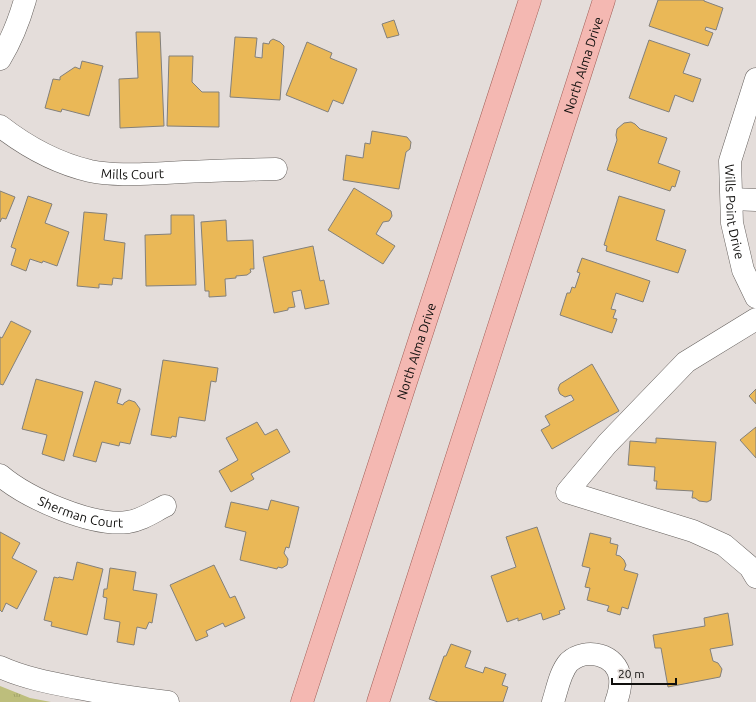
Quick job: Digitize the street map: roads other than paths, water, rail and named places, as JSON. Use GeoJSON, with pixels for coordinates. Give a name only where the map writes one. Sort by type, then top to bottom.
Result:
{"type":"FeatureCollection","features":[{"type":"Feature","properties":{"kind":"main road","name":"North Alma Drive"},"geometry":{"type":"LineString","coordinates":[[302,702],[530,0]]}},
{"type":"Feature","properties":{"kind":"main road","name":"North Alma Drive"},"geometry":{"type":"LineString","coordinates":[[378,702],[604,0]]}},
{"type":"Feature","properties":{"kind":"street"},"geometry":{"type":"LineString","coordinates":[[0,59],[16,28],[25,0]]}},
{"type":"Feature","properties":{"kind":"street","name":"Wills Point Drive"},"geometry":{"type":"LineString","coordinates":[[756,79],[730,161],[732,222],[743,270],[756,297]]}},
{"type":"Feature","properties":{"kind":"street","name":"Mills Court"},"geometry":{"type":"LineString","coordinates":[[0,126],[31,148],[52,159],[91,171],[147,173],[276,168]]}},
{"type":"Feature","properties":{"kind":"street"},"geometry":{"type":"LineString","coordinates":[[732,199],[756,200]]}},
{"type":"Feature","properties":{"kind":"street"},"geometry":{"type":"LineString","coordinates":[[756,319],[686,362],[607,444],[567,492],[693,531],[724,545],[750,567],[756,577]]}},
{"type":"Feature","properties":{"kind":"street","name":"Sherman Court"},"geometry":{"type":"LineString","coordinates":[[0,475],[32,495],[57,508],[100,521],[128,522],[142,519],[165,506]]}},
{"type":"Feature","properties":{"kind":"street"},"geometry":{"type":"LineString","coordinates":[[553,702],[563,672],[569,663],[578,656],[595,654],[605,657],[612,662],[617,669],[620,677],[620,690],[616,702]]}},
{"type":"Feature","properties":{"kind":"street"},"geometry":{"type":"LineString","coordinates":[[0,667],[47,682],[131,698],[168,702]]}}]}
